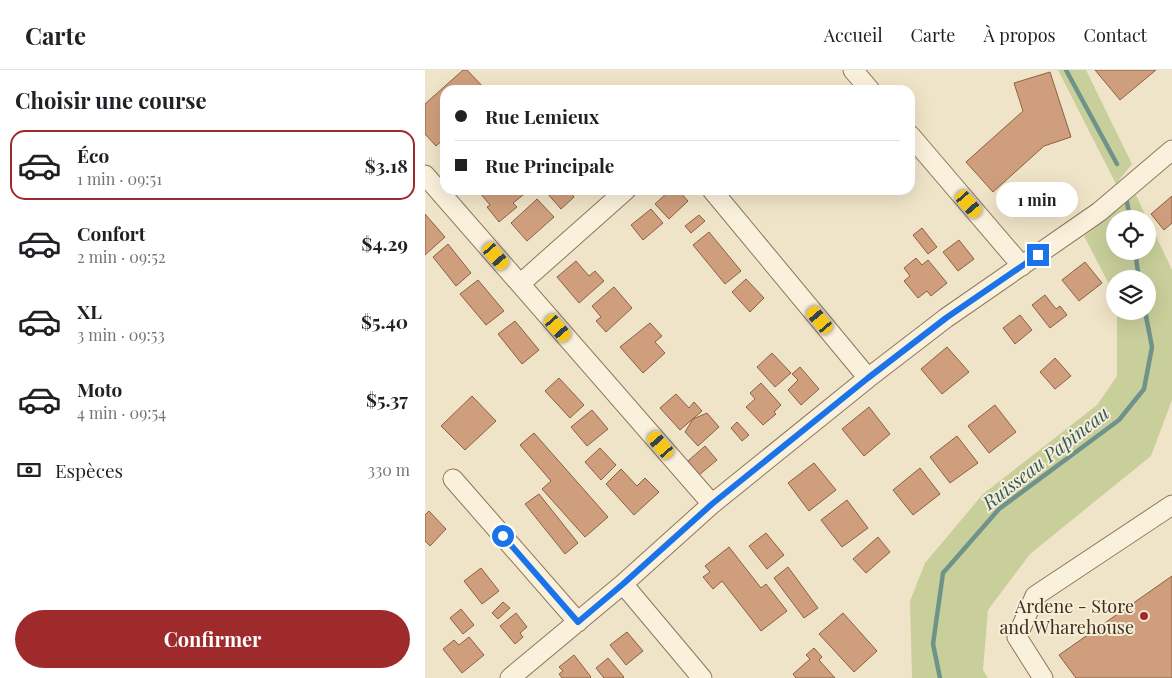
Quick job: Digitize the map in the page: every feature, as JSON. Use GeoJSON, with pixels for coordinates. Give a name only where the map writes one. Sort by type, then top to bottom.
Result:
{"type":"FeatureCollection","features":[{"type":"Feature","properties":{"kind":"street"},"geometry":{"type":"LineString","coordinates":[[853,70],[866,85]]}},
{"type":"Feature","properties":{"kind":"street"},"geometry":{"type":"LineString","coordinates":[[915,142],[1023,266]]}},
{"type":"Feature","properties":{"kind":"street"},"geometry":{"type":"LineString","coordinates":[[510,678],[623,584],[712,504],[868,378],[946,318],[1099,212],[1172,150]]}},
{"type":"Feature","properties":{"kind":"street"},"geometry":{"type":"LineString","coordinates":[[425,175],[440,192]]}},
{"type":"Feature","properties":{"kind":"street"},"geometry":{"type":"LineString","coordinates":[[442,195],[712,504]]}},
{"type":"Feature","properties":{"kind":"street"},"geometry":{"type":"LineString","coordinates":[[520,284],[620,195]]}},
{"type":"Feature","properties":{"kind":"street"},"geometry":{"type":"LineString","coordinates":[[716,195],[868,378]]}},
{"type":"Feature","properties":{"kind":"street"},"geometry":{"type":"LineString","coordinates":[[453,478],[578,622]]}},
{"type":"Feature","properties":{"kind":"street"},"geometry":{"type":"LineString","coordinates":[[1043,678],[1017,637],[1035,596],[1172,505]]}},
{"type":"Feature","properties":{"kind":"street"},"geometry":{"type":"LineString","coordinates":[[623,584],[702,678]]}},
{"type":"Feature","properties":{"kind":"green space"},"geometry":{"type":"Polygon","coordinates":[[[1058,70],[1086,70],[1132,164],[1116,184],[1058,70]]]}},
{"type":"Feature","properties":{"kind":"green space"},"geometry":{"type":"Polygon","coordinates":[[[1136,195],[1143,210],[1117,210],[1136,195]]]}},
{"type":"Feature","properties":{"kind":"green space"},"geometry":{"type":"Polygon","coordinates":[[[1106,219],[1106,260],[1156,260],[1156,236],[1172,270],[1172,400],[1151,456],[1030,554],[988,610],[983,670],[988,678],[912,678],[910,601],[925,563],[983,494],[1097,405],[1117,376],[1117,320],[1156,320],[1156,270],[1106,270],[1106,279],[1084,236],[1106,219]]]}},
{"type":"Feature","properties":{"kind":"building"},"geometry":{"type":"Polygon","coordinates":[[[463,70],[467,70],[481,85],[446,85],[463,70]]]}},
{"type":"Feature","properties":{"kind":"building"},"geometry":{"type":"Polygon","coordinates":[[[1095,70],[1156,70],[1120,100],[1095,70]]]}},
{"type":"Feature","properties":{"kind":"building"},"geometry":{"type":"Polygon","coordinates":[[[1050,72],[1071,137],[1044,146],[993,192],[966,162],[1023,111],[1014,83],[1050,72]]]}},
{"type":"Feature","properties":{"kind":"building"},"geometry":{"type":"Polygon","coordinates":[[[440,91],[440,142],[436,146],[425,134],[425,104],[440,91]]]}},
{"type":"Feature","properties":{"kind":"building"},"geometry":{"type":"Polygon","coordinates":[[[482,195],[523,195],[513,203],[517,207],[499,222],[487,207],[490,205],[482,195]]]}},
{"type":"Feature","properties":{"kind":"building"},"geometry":{"type":"Polygon","coordinates":[[[549,195],[572,195],[574,197],[561,209],[549,195]]]}},
{"type":"Feature","properties":{"kind":"building"},"geometry":{"type":"Polygon","coordinates":[[[665,195],[683,195],[688,201],[669,219],[655,204],[665,195]]]}},
{"type":"Feature","properties":{"kind":"building"},"geometry":{"type":"Polygon","coordinates":[[[1172,196],[1172,223],[1164,230],[1156,220],[1156,210],[1172,196]]]}},
{"type":"Feature","properties":{"kind":"building"},"geometry":{"type":"Polygon","coordinates":[[[537,199],[554,217],[527,241],[511,223],[537,199]]]}},
{"type":"Feature","properties":{"kind":"building"},"geometry":{"type":"Polygon","coordinates":[[[651,209],[663,223],[643,240],[631,225],[651,209]]]}},
{"type":"Feature","properties":{"kind":"building"},"geometry":{"type":"Polygon","coordinates":[[[425,214],[445,237],[425,255],[425,214]]]}},
{"type":"Feature","properties":{"kind":"building"},"geometry":{"type":"Polygon","coordinates":[[[699,215],[705,221],[691,233],[685,226],[699,215]]]}},
{"type":"Feature","properties":{"kind":"building"},"geometry":{"type":"Polygon","coordinates":[[[922,228],[937,247],[928,254],[913,235],[922,228]]]}},
{"type":"Feature","properties":{"kind":"building"},"geometry":{"type":"Polygon","coordinates":[[[709,232],[741,271],[725,284],[693,245],[709,232]]]}},
{"type":"Feature","properties":{"kind":"building"},"geometry":{"type":"Polygon","coordinates":[[[959,240],[974,259],[958,271],[943,252],[959,240]]]}},
{"type":"Feature","properties":{"kind":"building"},"geometry":{"type":"Polygon","coordinates":[[[448,244],[471,273],[456,286],[433,257],[448,244]]]}},
{"type":"Feature","properties":{"kind":"building"},"geometry":{"type":"Polygon","coordinates":[[[916,258],[922,265],[928,260],[947,283],[931,296],[927,291],[918,298],[904,281],[910,276],[904,268],[916,258]]]}},
{"type":"Feature","properties":{"kind":"building"},"geometry":{"type":"Polygon","coordinates":[[[576,261],[589,276],[595,271],[604,281],[579,303],[557,277],[576,261]]]}},
{"type":"Feature","properties":{"kind":"building"},"geometry":{"type":"Polygon","coordinates":[[[1085,262],[1102,283],[1079,301],[1062,280],[1085,262]]]}},
{"type":"Feature","properties":{"kind":"building"},"geometry":{"type":"Polygon","coordinates":[[[746,279],[764,298],[750,312],[732,292],[746,279]]]}},
{"type":"Feature","properties":{"kind":"building"},"geometry":{"type":"Polygon","coordinates":[[[478,280],[504,311],[486,325],[460,294],[478,280]]]}},
{"type":"Feature","properties":{"kind":"building"},"geometry":{"type":"Polygon","coordinates":[[[614,287],[632,308],[606,332],[596,321],[601,317],[592,306],[614,287]]]}},
{"type":"Feature","properties":{"kind":"building"},"geometry":{"type":"Polygon","coordinates":[[[1045,295],[1056,309],[1060,306],[1067,315],[1050,328],[1032,305],[1045,295]]]}},
{"type":"Feature","properties":{"kind":"building"},"geometry":{"type":"Polygon","coordinates":[[[1020,315],[1032,330],[1015,344],[1003,328],[1020,315]]]}},
{"type":"Feature","properties":{"kind":"building"},"geometry":{"type":"Polygon","coordinates":[[[515,321],[539,350],[522,364],[498,334],[515,321]]]}},
{"type":"Feature","properties":{"kind":"building"},"geometry":{"type":"Polygon","coordinates":[[[650,323],[662,336],[655,342],[665,353],[643,373],[620,347],[650,323]]]}},
{"type":"Feature","properties":{"kind":"building"},"geometry":{"type":"Polygon","coordinates":[[[947,347],[969,372],[942,394],[921,369],[947,347]]]}},
{"type":"Feature","properties":{"kind":"building"},"geometry":{"type":"Polygon","coordinates":[[[772,353],[791,373],[775,387],[757,367],[772,353]]]}},
{"type":"Feature","properties":{"kind":"building"},"geometry":{"type":"Polygon","coordinates":[[[1055,358],[1071,376],[1055,389],[1040,372],[1055,358]]]}},
{"type":"Feature","properties":{"kind":"building"},"geometry":{"type":"Polygon","coordinates":[[[800,367],[819,389],[801,405],[788,390],[798,380],[792,374],[800,367]]]}},
{"type":"Feature","properties":{"kind":"building"},"geometry":{"type":"Polygon","coordinates":[[[559,378],[584,405],[570,418],[545,391],[559,378]]]}},
{"type":"Feature","properties":{"kind":"building"},"geometry":{"type":"Polygon","coordinates":[[[761,383],[781,405],[774,412],[776,414],[763,425],[746,407],[755,399],[750,393],[761,383]]]}},
{"type":"Feature","properties":{"kind":"building"},"geometry":{"type":"Polygon","coordinates":[[[676,394],[689,408],[694,402],[702,411],[680,430],[660,408],[676,394]]]}},
{"type":"Feature","properties":{"kind":"building"},"geometry":{"type":"Polygon","coordinates":[[[472,396],[496,421],[465,450],[441,426],[472,396]]]}},
{"type":"Feature","properties":{"kind":"building"},"geometry":{"type":"Polygon","coordinates":[[[995,405],[1016,432],[989,453],[968,426],[995,405]]]}},
{"type":"Feature","properties":{"kind":"building"},"geometry":{"type":"Polygon","coordinates":[[[869,407],[890,434],[864,456],[842,429],[869,407]]]}},
{"type":"Feature","properties":{"kind":"building"},"geometry":{"type":"Polygon","coordinates":[[[592,410],[608,429],[587,446],[571,427],[592,410]]]}},
{"type":"Feature","properties":{"kind":"building"},"geometry":{"type":"Polygon","coordinates":[[[707,413],[719,427],[698,446],[685,432],[693,419],[707,413]]]}},
{"type":"Feature","properties":{"kind":"building"},"geometry":{"type":"Polygon","coordinates":[[[737,422],[749,435],[742,441],[731,428],[737,422]]]}},
{"type":"Feature","properties":{"kind":"building"},"geometry":{"type":"Polygon","coordinates":[[[534,433],[608,517],[585,537],[542,489],[551,481],[520,445],[534,433]]]}},
{"type":"Feature","properties":{"kind":"building"},"geometry":{"type":"Polygon","coordinates":[[[957,436],[978,463],[950,483],[930,457],[957,436]]]}},
{"type":"Feature","properties":{"kind":"building"},"geometry":{"type":"Polygon","coordinates":[[[705,446],[717,460],[699,475],[688,461],[705,446]]]}},
{"type":"Feature","properties":{"kind":"building"},"geometry":{"type":"Polygon","coordinates":[[[600,448],[616,465],[601,480],[585,462],[600,448]]]}},
{"type":"Feature","properties":{"kind":"building"},"geometry":{"type":"Polygon","coordinates":[[[814,463],[836,490],[809,511],[788,483],[814,463]]]}},
{"type":"Feature","properties":{"kind":"building"},"geometry":{"type":"Polygon","coordinates":[[[920,468],[940,494],[913,515],[893,490],[920,468]]]}},
{"type":"Feature","properties":{"kind":"building"},"geometry":{"type":"Polygon","coordinates":[[[621,469],[637,486],[645,478],[659,492],[634,515],[606,484],[621,469]]]}},
{"type":"Feature","properties":{"kind":"building"},"geometry":{"type":"Polygon","coordinates":[[[539,494],[578,543],[565,554],[525,504],[539,494]]]}},
{"type":"Feature","properties":{"kind":"building"},"geometry":{"type":"Polygon","coordinates":[[[847,500],[868,528],[842,547],[821,520],[847,500]]]}},
{"type":"Feature","properties":{"kind":"building"},"geometry":{"type":"Polygon","coordinates":[[[429,511],[446,529],[430,546],[425,541],[425,515],[429,511]]]}},
{"type":"Feature","properties":{"kind":"building"},"geometry":{"type":"Polygon","coordinates":[[[766,533],[784,555],[767,569],[749,546],[766,533]]]}},
{"type":"Feature","properties":{"kind":"building"},"geometry":{"type":"Polygon","coordinates":[[[878,537],[890,552],[866,573],[853,559],[878,537]]]}},
{"type":"Feature","properties":{"kind":"building"},"geometry":{"type":"Polygon","coordinates":[[[729,547],[761,588],[766,584],[787,611],[761,631],[722,581],[713,589],[703,577],[710,572],[705,566],[729,547]]]}},
{"type":"Feature","properties":{"kind":"building"},"geometry":{"type":"Polygon","coordinates":[[[788,567],[818,608],[804,618],[774,578],[788,567]]]}},
{"type":"Feature","properties":{"kind":"building"},"geometry":{"type":"Polygon","coordinates":[[[481,568],[499,591],[482,604],[464,581],[481,568]]]}},
{"type":"Feature","properties":{"kind":"building","name":"Ardene - Store and Wharehouse"},"geometry":{"type":"Polygon","coordinates":[[[1172,576],[1172,678],[1076,678],[1059,655],[1172,576]]]}},
{"type":"Feature","properties":{"kind":"building"},"geometry":{"type":"Polygon","coordinates":[[[503,602],[510,608],[498,619],[492,613],[503,602]]]}},
{"type":"Feature","properties":{"kind":"building"},"geometry":{"type":"Polygon","coordinates":[[[461,609],[474,625],[463,634],[450,618],[461,609]]]}},
{"type":"Feature","properties":{"kind":"building"},"geometry":{"type":"Polygon","coordinates":[[[516,613],[527,627],[520,633],[523,637],[515,644],[500,626],[516,613]]]}},
{"type":"Feature","properties":{"kind":"building"},"geometry":{"type":"Polygon","coordinates":[[[843,613],[877,651],[854,672],[819,634],[843,613]]]}},
{"type":"Feature","properties":{"kind":"building"},"geometry":{"type":"Polygon","coordinates":[[[627,632],[643,651],[626,665],[610,645],[627,632]]]}},
{"type":"Feature","properties":{"kind":"building"},"geometry":{"type":"Polygon","coordinates":[[[469,637],[484,655],[462,673],[443,649],[454,640],[459,645],[469,637]]]}},
{"type":"Feature","properties":{"kind":"building"},"geometry":{"type":"Polygon","coordinates":[[[814,648],[822,657],[819,660],[835,678],[796,678],[793,674],[810,659],[806,655],[814,648]]]}},
{"type":"Feature","properties":{"kind":"building"},"geometry":{"type":"Polygon","coordinates":[[[574,655],[590,678],[562,678],[559,674],[563,671],[559,667],[574,655]]]}},
{"type":"Feature","properties":{"kind":"building"},"geometry":{"type":"Polygon","coordinates":[[[608,658],[623,678],[604,678],[596,668],[608,658]]]}},
{"type":"Feature","properties":{"kind":"waterway","name":"Ruisseau Papineau"},"geometry":{"type":"LineString","coordinates":[[1066,70],[1117,164]]}},
{"type":"Feature","properties":{"kind":"waterway","name":"Ruisseau Papineau"},"geometry":{"type":"LineString","coordinates":[[1127,202],[1128,210]]}},
{"type":"Feature","properties":{"kind":"waterway","name":"Ruisseau Papineau"},"geometry":{"type":"LineString","coordinates":[[1136,260],[1138,270]]}},
{"type":"Feature","properties":{"kind":"waterway","name":"Ruisseau Papineau"},"geometry":{"type":"LineString","coordinates":[[940,678],[933,644],[943,573],[999,509],[1119,420],[1144,389],[1152,347],[1147,320]]}},
{"type":"Feature","properties":{"kind":"place","name":"Ardene - Store and Wharehouse"},"geometry":{"type":"Point","coordinates":[1144,616]}},
{"type":"Feature","properties":{"kind":"route"},"geometry":{"type":"LineString","coordinates":[[503,536],[578,622],[712,504],[868,378],[946,318],[1038,255]]}}]}
